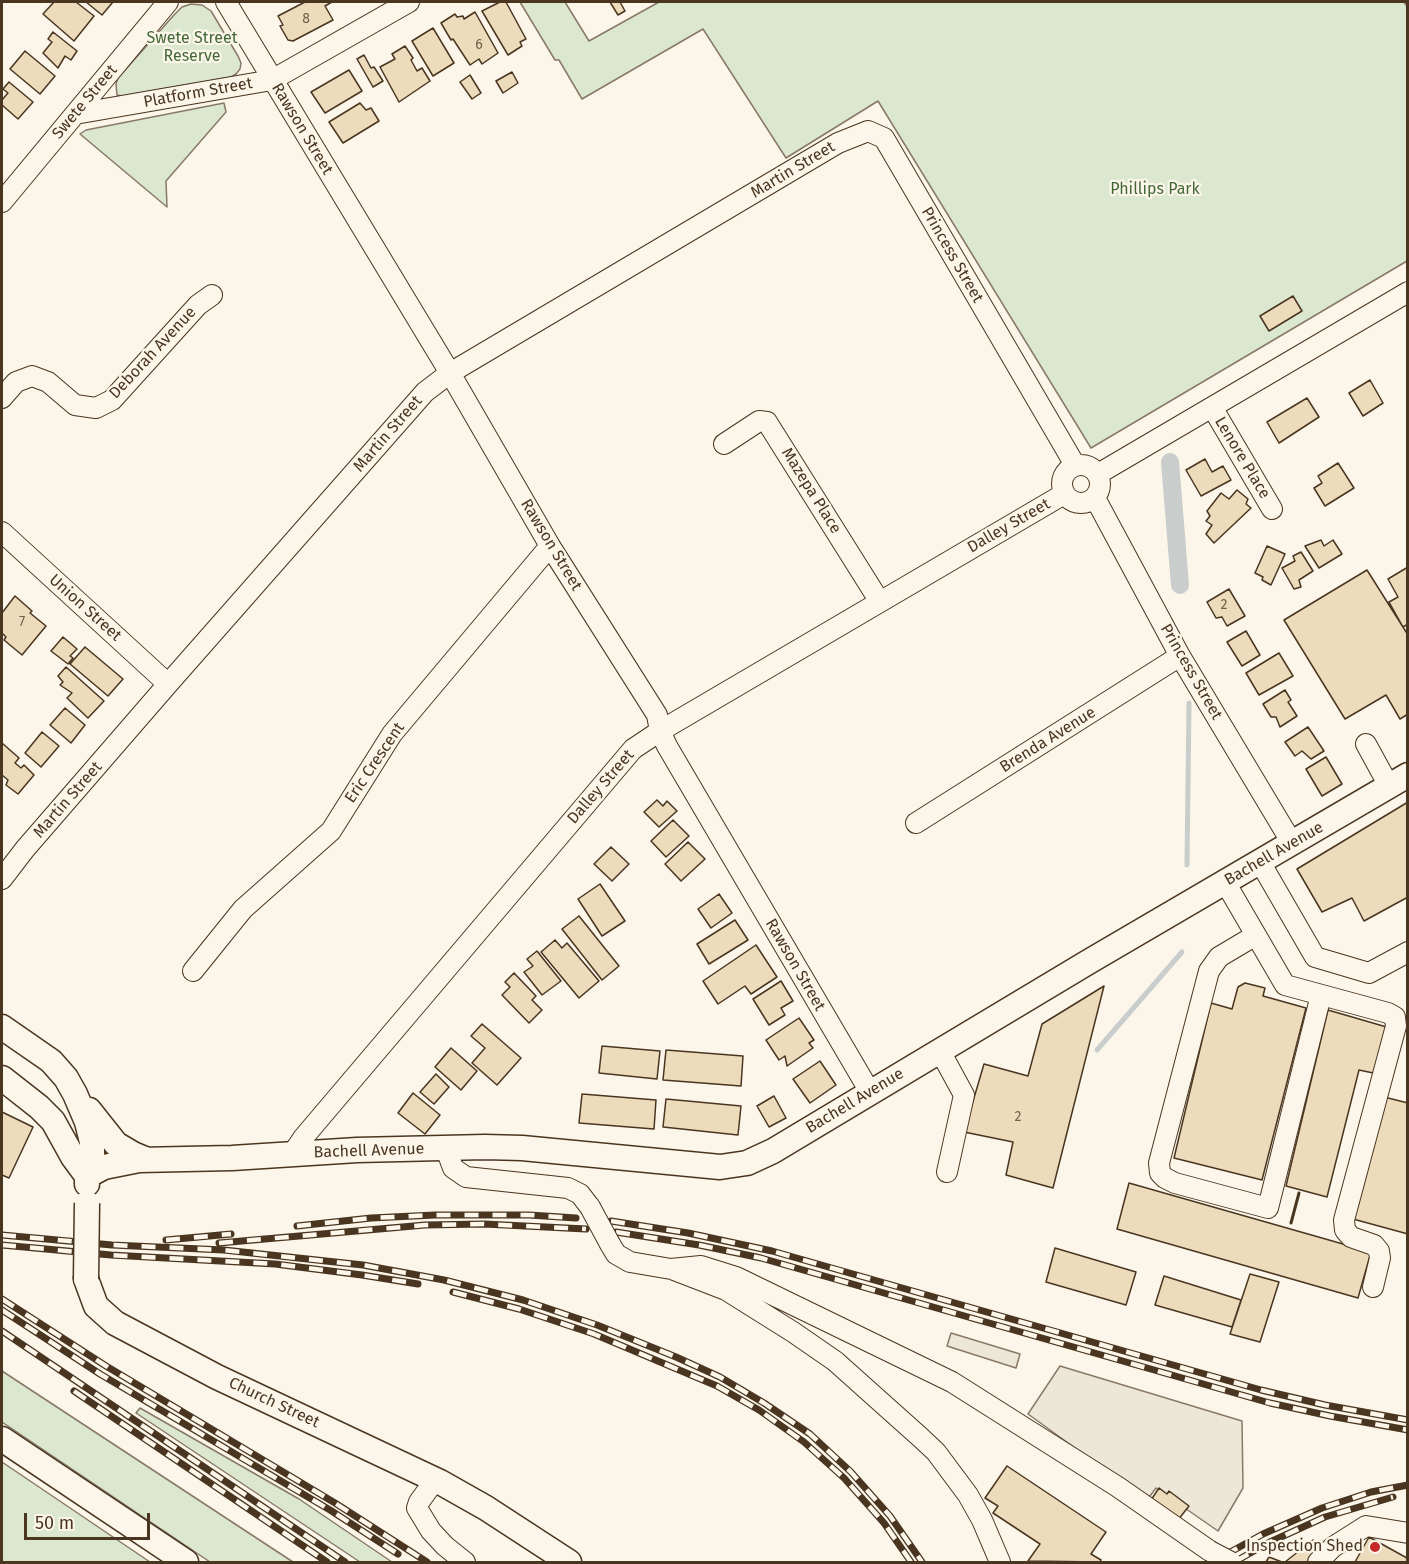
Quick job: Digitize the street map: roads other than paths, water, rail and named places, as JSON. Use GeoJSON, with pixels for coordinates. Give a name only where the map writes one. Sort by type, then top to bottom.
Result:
{"type":"FeatureCollection","features":[{"type":"Feature","properties":{"kind":"main road","name":"Bachell Avenue"},"geometry":{"type":"LineString","coordinates":[[87,1176],[104,1167],[147,1160],[232,1158],[293,1153],[522,1148],[720,1167],[733,1166],[760,1158],[1398,780]]}},
{"type":"Feature","properties":{"kind":"main road","name":"Church Street"},"geometry":{"type":"LineString","coordinates":[[2,1027],[43,1054],[66,1078],[78,1100],[91,1135],[92,1159],[87,1176],[86,1279],[91,1296],[104,1315],[138,1336],[217,1377],[435,1479],[486,1508],[569,1563]]}},
{"type":"Feature","properties":{"kind":"main road"},"geometry":{"type":"LineString","coordinates":[[2,1078],[53,1121],[73,1157],[87,1176]]}},
{"type":"Feature","properties":{"kind":"main road"},"geometry":{"type":"LineString","coordinates":[[66,1078],[111,1138],[126,1151],[147,1160]]}},
{"type":"Feature","properties":{"kind":"main road","name":"Bachell Avenue"},"geometry":{"type":"LineString","coordinates":[[87,1176],[106,1182],[180,1172],[232,1158]]}},
{"type":"Feature","properties":{"kind":"main road"},"geometry":{"type":"LineString","coordinates":[[2,1439],[186,1563]]}},
{"type":"Feature","properties":{"kind":"street","name":"Swete Street"},"geometry":{"type":"LineString","coordinates":[[2,202],[168,2]]}},
{"type":"Feature","properties":{"kind":"street","name":"Rawson Street"},"geometry":{"type":"LineString","coordinates":[[226,2],[450,373],[550,546],[657,715],[660,731],[672,756],[870,1092]]}},
{"type":"Feature","properties":{"kind":"street","name":"Platform Street"},"geometry":{"type":"LineString","coordinates":[[75,114],[272,80],[409,2]]}},
{"type":"Feature","properties":{"kind":"street","name":"Martin Street"},"geometry":{"type":"LineString","coordinates":[[2,879],[25,849],[168,684],[425,393],[450,373],[838,143],[868,130],[884,138]]}},
{"type":"Feature","properties":{"kind":"street","name":"Princess Street"},"geometry":{"type":"LineString","coordinates":[[884,138],[1075,465]]}},
{"type":"Feature","properties":{"kind":"street"},"geometry":{"type":"LineString","coordinates":[[1098,474],[1407,292]]}},
{"type":"Feature","properties":{"kind":"street","name":"Deborah Avenue"},"geometry":{"type":"LineString","coordinates":[[2,398],[16,382],[32,376],[48,382],[75,405],[96,408],[112,400],[198,305],[212,295]]}},
{"type":"Feature","properties":{"kind":"street","name":"Lenore Place"},"geometry":{"type":"LineString","coordinates":[[1212,407],[1272,509]]}},
{"type":"Feature","properties":{"kind":"street","name":"Mazepa Place"},"geometry":{"type":"LineString","coordinates":[[724,444],[759,421],[767,422],[880,602]]}},
{"type":"Feature","properties":{"kind":"street"},"geometry":{"type":"LineString","coordinates":[[1075,465],[1088,465],[1098,474],[1101,487],[1095,498],[1090,501],[1078,503],[1064,494],[1063,477],[1070,467],[1075,465]]}},
{"type":"Feature","properties":{"kind":"street","name":"Dalley Street"},"geometry":{"type":"LineString","coordinates":[[293,1153],[303,1138],[633,749],[1064,494]]}},
{"type":"Feature","properties":{"kind":"street","name":"Princess Street"},"geometry":{"type":"LineString","coordinates":[[1095,498],[1180,656],[1292,843]]}},
{"type":"Feature","properties":{"kind":"street","name":"Union Street"},"geometry":{"type":"LineString","coordinates":[[2,532],[168,684]]}},
{"type":"Feature","properties":{"kind":"street","name":"Eric Crescent"},"geometry":{"type":"LineString","coordinates":[[193,971],[243,909],[331,831],[392,734],[550,546]]}},
{"type":"Feature","properties":{"kind":"street","name":"Brenda Avenue"},"geometry":{"type":"LineString","coordinates":[[916,823],[1180,656]]}},
{"type":"Feature","properties":{"kind":"street"},"geometry":{"type":"LineString","coordinates":[[1366,744],[1398,780]]}},
{"type":"Feature","properties":{"kind":"street"},"geometry":{"type":"LineString","coordinates":[[1260,862],[1315,957],[1369,972],[1407,952]]}},
{"type":"Feature","properties":{"kind":"street"},"geometry":{"type":"LineString","coordinates":[[1225,882],[1285,985],[1388,1013],[1395,1017],[1396,1026],[1344,1220],[1345,1230],[1351,1237],[1374,1245],[1379,1251],[1380,1258],[1373,1287]]}},
{"type":"Feature","properties":{"kind":"street"},"geometry":{"type":"LineString","coordinates":[[1256,935],[1219,957],[1209,971],[1159,1163],[1160,1173],[1165,1179],[1268,1208],[1321,995]]}},
{"type":"Feature","properties":{"kind":"street"},"geometry":{"type":"LineString","coordinates":[[940,1051],[964,1095],[947,1172]]}},
{"type":"Feature","properties":{"kind":"street"},"geometry":{"type":"LineString","coordinates":[[446,1149],[453,1168],[466,1177],[568,1188],[580,1194],[590,1207],[616,1254],[630,1262],[671,1269],[726,1290],[815,1347],[936,1452],[954,1473],[982,1520],[1000,1563]]}},
{"type":"Feature","properties":{"kind":"street"},"geometry":{"type":"LineString","coordinates":[[671,1269],[701,1266],[736,1277],[952,1382],[1118,1486],[1210,1551],[1231,1563]]}},
{"type":"Feature","properties":{"kind":"street"},"geometry":{"type":"LineString","coordinates":[[435,1479],[417,1508],[430,1531],[462,1562]]}},
{"type":"Feature","properties":{"kind":"street"},"geometry":{"type":"LineString","coordinates":[[1318,1563],[1333,1547],[1366,1526],[1407,1533]]}},
{"type":"Feature","properties":{"kind":"waterway"},"geometry":{"type":"LineString","coordinates":[[1170,462],[1180,585]]}},
{"type":"Feature","properties":{"kind":"waterway"},"geometry":{"type":"LineString","coordinates":[[1187,865],[1189,703]]}},
{"type":"Feature","properties":{"kind":"waterway"},"geometry":{"type":"LineString","coordinates":[[1097,1050],[1182,952]]}},
{"type":"Feature","properties":{"kind":"railway"},"geometry":{"type":"LineString","coordinates":[[297,1226],[371,1218],[435,1215],[529,1215],[576,1218]]}},
{"type":"Feature","properties":{"kind":"railway"},"geometry":{"type":"LineString","coordinates":[[611,1221],[688,1233],[772,1251],[1261,1390],[1325,1405],[1408,1420]]}},
{"type":"Feature","properties":{"kind":"railway"},"geometry":{"type":"LineString","coordinates":[[219,1243],[425,1225],[484,1224],[586,1229]]}},
{"type":"Feature","properties":{"kind":"railway"},"geometry":{"type":"LineString","coordinates":[[616,1232],[699,1245],[761,1258],[1270,1403],[1408,1430]]}},
{"type":"Feature","properties":{"kind":"railway"},"geometry":{"type":"LineString","coordinates":[[166,1240],[231,1234]]}},
{"type":"Feature","properties":{"kind":"railway"},"geometry":{"type":"LineString","coordinates":[[2,1235],[112,1245],[224,1250],[363,1265],[444,1280],[523,1300],[597,1325],[720,1377],[810,1434],[851,1472],[890,1516],[922,1562]]}},
{"type":"Feature","properties":{"kind":"railway"},"geometry":{"type":"LineString","coordinates":[[2,1245],[111,1255],[275,1264],[418,1284]]}},
{"type":"Feature","properties":{"kind":"railway"},"geometry":{"type":"LineString","coordinates":[[453,1292],[519,1309],[594,1334],[717,1386],[759,1410],[804,1442],[844,1478],[884,1523],[911,1562]]}},
{"type":"Feature","properties":{"kind":"railway"},"geometry":{"type":"LineString","coordinates":[[2,1299],[106,1366],[335,1503],[427,1562]]}},
{"type":"Feature","properties":{"kind":"railway"},"geometry":{"type":"LineString","coordinates":[[2,1310],[100,1374],[330,1510],[398,1554]]}},
{"type":"Feature","properties":{"kind":"railway"},"geometry":{"type":"LineString","coordinates":[[2,1331],[345,1562]]}},
{"type":"Feature","properties":{"kind":"railway"},"geometry":{"type":"LineString","coordinates":[[74,1391],[327,1562]]}},
{"type":"Feature","properties":{"kind":"railway"},"geometry":{"type":"LineString","coordinates":[[1225,1555],[1263,1534],[1322,1508],[1371,1492],[1408,1485]]}},
{"type":"Feature","properties":{"kind":"railway"},"geometry":{"type":"LineString","coordinates":[[1236,1561],[1270,1542],[1325,1517],[1393,1497]]}},
{"type":"Feature","properties":{"kind":"place","name":"Inspection Shed"},"geometry":{"type":"Point","coordinates":[1375,1547]}},
{"type":"Feature","properties":{"kind":"park label","name":"Swete Street Reserve"},"geometry":{"type":"Point","coordinates":[192,48]}},
{"type":"Feature","properties":{"kind":"park label","name":"Phillips Park"},"geometry":{"type":"Point","coordinates":[1155,190]}}]}
